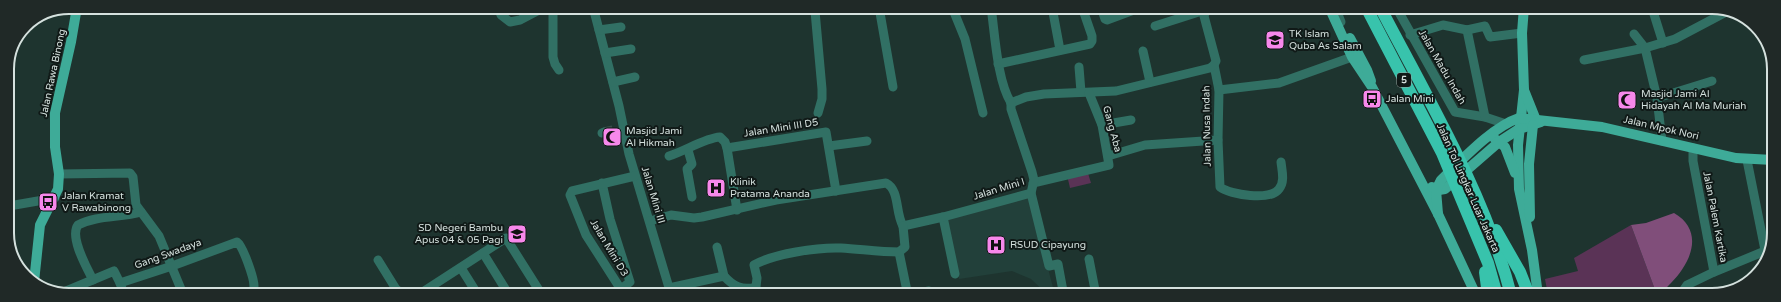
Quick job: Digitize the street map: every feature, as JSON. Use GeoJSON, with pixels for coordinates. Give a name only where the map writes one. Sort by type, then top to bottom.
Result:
{"type":"FeatureCollection","features":[{"type":"Feature","properties":{"kind":"highway","name":"Jalan Tol Lingkar Luar Jakarta"},"geometry":{"type":"LineString","coordinates":[[1370,14],[1442,153],[1488,263],[1495,288]]}},
{"type":"Feature","properties":{"kind":"highway","name":"Jalan Tol Lingkar Luar Jakarta"},"geometry":{"type":"LineString","coordinates":[[1384,14],[1439,120],[1486,219],[1497,248],[1509,288]]}},
{"type":"Feature","properties":{"kind":"highway"},"geometry":{"type":"LineString","coordinates":[[1486,219],[1503,242],[1520,272],[1526,288]]}},
{"type":"Feature","properties":{"kind":"highway"},"geometry":{"type":"LineString","coordinates":[[1484,254],[1487,288]]}},
{"type":"Feature","properties":{"kind":"main road","name":"Jalan Rawa Binong"},"geometry":{"type":"LineString","coordinates":[[35,276],[40,225],[55,198],[58,189],[59,174],[55,147],[55,113],[76,14]]}},
{"type":"Feature","properties":{"kind":"main road"},"geometry":{"type":"LineString","coordinates":[[1334,14],[1352,50],[1368,70],[1372,87],[1438,214],[1473,288]]}},
{"type":"Feature","properties":{"kind":"main road"},"geometry":{"type":"LineString","coordinates":[[1336,14],[1342,22],[1352,50]]}},
{"type":"Feature","properties":{"kind":"main road"},"geometry":{"type":"LineString","coordinates":[[1524,14],[1522,33],[1524,88],[1537,122],[1529,164],[1532,250]]}},
{"type":"Feature","properties":{"kind":"main road"},"geometry":{"type":"LineString","coordinates":[[1441,186],[1487,153],[1495,139],[1512,121],[1524,88]]}},
{"type":"Feature","properties":{"kind":"main road"},"geometry":{"type":"LineString","coordinates":[[1512,121],[1519,129],[1519,189]]}},
{"type":"Feature","properties":{"kind":"main road","name":"Jalan Mpok Nori"},"geometry":{"type":"LineString","coordinates":[[1512,121],[1572,123],[1602,127],[1747,160],[1767,160]]}},
{"type":"Feature","properties":{"kind":"main road","name":"Jalan Mpok Nori"},"geometry":{"type":"LineString","coordinates":[[1495,139],[1537,122]]}},
{"type":"Feature","properties":{"kind":"main road"},"geometry":{"type":"LineString","coordinates":[[1438,214],[1441,186],[1480,144],[1495,139]]}},
{"type":"Feature","properties":{"kind":"main road"},"geometry":{"type":"LineString","coordinates":[[1495,139],[1508,154],[1519,189],[1532,250],[1537,288]]}},
{"type":"Feature","properties":{"kind":"main road"},"geometry":{"type":"LineString","coordinates":[[1415,170],[1424,180],[1441,186]]}},
{"type":"Feature","properties":{"kind":"street"},"geometry":{"type":"LineString","coordinates":[[501,14],[510,22],[520,20],[531,14]]}},
{"type":"Feature","properties":{"kind":"street"},"geometry":{"type":"LineString","coordinates":[[553,14],[553,57],[559,70]]}},
{"type":"Feature","properties":{"kind":"street","name":"Jalan Mini III"},"geometry":{"type":"LineString","coordinates":[[595,14],[613,82],[622,105],[620,128],[650,221],[668,288]]}},
{"type":"Feature","properties":{"kind":"street"},"geometry":{"type":"LineString","coordinates":[[815,14],[822,89],[822,99],[818,113]]}},
{"type":"Feature","properties":{"kind":"street"},"geometry":{"type":"LineString","coordinates":[[878,14],[893,87]]}},
{"type":"Feature","properties":{"kind":"street"},"geometry":{"type":"LineString","coordinates":[[955,14],[965,39],[983,113]]}},
{"type":"Feature","properties":{"kind":"street","name":"Jalan Mini I"},"geometry":{"type":"LineString","coordinates":[[902,226],[943,217],[1031,192],[1033,183],[1032,172],[998,64],[992,14]]}},
{"type":"Feature","properties":{"kind":"street"},"geometry":{"type":"LineString","coordinates":[[1053,14],[1060,50]]}},
{"type":"Feature","properties":{"kind":"street"},"geometry":{"type":"LineString","coordinates":[[998,64],[1091,43],[1092,36],[1084,14]]}},
{"type":"Feature","properties":{"kind":"street"},"geometry":{"type":"LineString","coordinates":[[1103,14],[1107,20],[1123,14]]}},
{"type":"Feature","properties":{"kind":"street"},"geometry":{"type":"LineString","coordinates":[[1155,26],[1188,14]]}},
{"type":"Feature","properties":{"kind":"street"},"geometry":{"type":"LineString","coordinates":[[1011,102],[1034,95],[1116,91],[1214,66],[1216,61],[1203,14]]}},
{"type":"Feature","properties":{"kind":"street"},"geometry":{"type":"LineString","coordinates":[[1338,14],[1342,22]]}},
{"type":"Feature","properties":{"kind":"street","name":"Jalan Madu Indah"},"geometry":{"type":"LineString","coordinates":[[1399,14],[1455,112],[1512,121]]}},
{"type":"Feature","properties":{"kind":"street"},"geometry":{"type":"LineString","coordinates":[[1654,14],[1663,43]]}},
{"type":"Feature","properties":{"kind":"street"},"geometry":{"type":"LineString","coordinates":[[1584,60],[1645,48],[1674,40],[1721,15]]}},
{"type":"Feature","properties":{"kind":"street"},"geometry":{"type":"LineString","coordinates":[[1410,35],[1444,25],[1467,30],[1485,26],[1490,37],[1522,33]]}},
{"type":"Feature","properties":{"kind":"street"},"geometry":{"type":"LineString","coordinates":[[599,30],[621,27]]}},
{"type":"Feature","properties":{"kind":"street"},"geometry":{"type":"LineString","coordinates":[[1467,30],[1485,117]]}},
{"type":"Feature","properties":{"kind":"street"},"geometry":{"type":"LineString","coordinates":[[1634,34],[1645,48],[1657,98],[1662,141]]}},
{"type":"Feature","properties":{"kind":"street"},"geometry":{"type":"LineString","coordinates":[[605,53],[631,49]]}},
{"type":"Feature","properties":{"kind":"street"},"geometry":{"type":"LineString","coordinates":[[1219,90],[1279,84],[1352,50]]}},
{"type":"Feature","properties":{"kind":"street"},"geometry":{"type":"LineString","coordinates":[[1143,51],[1150,82]]}},
{"type":"Feature","properties":{"kind":"street","name":"Jalan Nusa Indah"},"geometry":{"type":"LineString","coordinates":[[1214,66],[1219,90],[1218,140],[1220,187],[1231,193],[1261,196],[1274,194],[1281,188],[1283,182],[1281,162]]}},
{"type":"Feature","properties":{"kind":"street","name":"Gang Aba"},"geometry":{"type":"LineString","coordinates":[[1033,183],[1109,165],[1102,125],[1085,92],[1079,67]]}},
{"type":"Feature","properties":{"kind":"street"},"geometry":{"type":"LineString","coordinates":[[613,82],[635,77]]}},
{"type":"Feature","properties":{"kind":"street"},"geometry":{"type":"LineString","coordinates":[[1657,98],[1712,81]]}},
{"type":"Feature","properties":{"kind":"street"},"geometry":{"type":"LineString","coordinates":[[1102,125],[1131,120]]}},
{"type":"Feature","properties":{"kind":"street","name":"Jalan Mini III D5"},"geometry":{"type":"LineString","coordinates":[[727,148],[826,132],[836,191]]}},
{"type":"Feature","properties":{"kind":"street"},"geometry":{"type":"LineString","coordinates":[[670,156],[688,150],[712,137],[720,137],[725,142],[727,148],[737,210]]}},
{"type":"Feature","properties":{"kind":"street"},"geometry":{"type":"LineString","coordinates":[[829,146],[867,140]]}},
{"type":"Feature","properties":{"kind":"street"},"geometry":{"type":"LineString","coordinates":[[1108,156],[1145,145],[1218,140]]}},
{"type":"Feature","properties":{"kind":"street","name":"Jalan Palem Kartika"},"geometry":{"type":"LineString","coordinates":[[1685,288],[1687,285],[1714,272],[1693,161],[1692,148]]}},
{"type":"Feature","properties":{"kind":"street"},"geometry":{"type":"LineString","coordinates":[[688,150],[692,164],[687,169],[692,197]]}},
{"type":"Feature","properties":{"kind":"street"},"geometry":{"type":"LineString","coordinates":[[1747,160],[1765,248]]}},
{"type":"Feature","properties":{"kind":"street"},"geometry":{"type":"LineString","coordinates":[[59,174],[130,173],[133,177],[135,201],[141,212],[159,236],[181,288]]}},
{"type":"Feature","properties":{"kind":"street","name":"Jalan Mini D3"},"geometry":{"type":"LineString","coordinates":[[620,288],[586,235],[571,198],[572,191],[635,176]]}},
{"type":"Feature","properties":{"kind":"street"},"geometry":{"type":"LineString","coordinates":[[602,183],[610,219],[630,279],[630,282],[620,288]]}},
{"type":"Feature","properties":{"kind":"street"},"geometry":{"type":"LineString","coordinates":[[650,221],[671,215],[698,218],[776,200],[886,183],[890,185],[893,191],[902,226],[905,247],[899,252],[880,252],[840,248],[771,257],[754,265],[758,285],[756,288],[738,287],[724,276],[717,247]]}},
{"type":"Feature","properties":{"kind":"street"},"geometry":{"type":"LineString","coordinates":[[1031,192],[1049,266],[1058,264],[1062,288]]}},
{"type":"Feature","properties":{"kind":"street"},"geometry":{"type":"LineString","coordinates":[[14,205],[55,198]]}},
{"type":"Feature","properties":{"kind":"street"},"geometry":{"type":"LineString","coordinates":[[93,280],[78,246],[76,228],[78,224],[105,218],[126,217],[141,212]]}},
{"type":"Feature","properties":{"kind":"street"},"geometry":{"type":"LineString","coordinates":[[943,217],[955,274]]}},
{"type":"Feature","properties":{"kind":"street"},"geometry":{"type":"LineString","coordinates":[[429,288],[504,239],[509,241],[538,288]]}},
{"type":"Feature","properties":{"kind":"street","name":"Gang Swadaya"},"geometry":{"type":"LineString","coordinates":[[120,283],[237,242],[242,249],[254,284],[252,288]]}},
{"type":"Feature","properties":{"kind":"street"},"geometry":{"type":"LineString","coordinates":[[899,252],[906,288]]}},
{"type":"Feature","properties":{"kind":"street"},"geometry":{"type":"LineString","coordinates":[[483,253],[506,288]]}},
{"type":"Feature","properties":{"kind":"street"},"geometry":{"type":"LineString","coordinates":[[1714,272],[1763,254]]}},
{"type":"Feature","properties":{"kind":"street"},"geometry":{"type":"LineString","coordinates":[[1089,259],[1095,288]]}},
{"type":"Feature","properties":{"kind":"street"},"geometry":{"type":"LineString","coordinates":[[378,260],[395,288]]}},
{"type":"Feature","properties":{"kind":"street"},"geometry":{"type":"LineString","coordinates":[[461,268],[472,288]]}},
{"type":"Feature","properties":{"kind":"street"},"geometry":{"type":"LineString","coordinates":[[74,288],[114,271],[122,288]]}},
{"type":"Feature","properties":{"kind":"street"},"geometry":{"type":"LineString","coordinates":[[680,288],[724,276]]}},
{"type":"Feature","properties":{"kind":"shaded area"},"geometry":{"type":"Polygon","coordinates":[[[1087,170],[1091,183],[1070,188],[1067,175],[1087,170]]]}},
{"type":"Feature","properties":{"kind":"shaded area","name":"RSUD Cipayung"},"geometry":{"type":"Polygon","coordinates":[[[1029,197],[1053,288],[1041,288],[1031,279],[1012,271],[959,279],[945,219],[1029,197]]]}},
{"type":"Feature","properties":{"kind":"shaded area"},"geometry":{"type":"Polygon","coordinates":[[[1674,213],[1684,220],[1692,238],[1692,247],[1689,257],[1678,275],[1666,288],[1654,288],[1631,225],[1646,223],[1674,213]]]}},
{"type":"Feature","properties":{"kind":"shaded area"},"geometry":{"type":"Polygon","coordinates":[[[1631,225],[1654,288],[1547,288],[1545,279],[1578,271],[1574,258],[1631,225]]]}},
{"type":"Feature","properties":{"kind":"tunnel"},"geometry":{"type":"LineString","coordinates":[[604,132],[617,129]]}},
{"type":"Feature","properties":{"kind":"place","name":"TK Islam Quba As Salam"},"geometry":{"type":"Point","coordinates":[1275,40]}},
{"type":"Feature","properties":{"kind":"place","name":"Jalan Mini"},"geometry":{"type":"Point","coordinates":[1372,99]}},
{"type":"Feature","properties":{"kind":"place","name":"Masjid Jami Al Hidayah Al Ma Muriah"},"geometry":{"type":"Point","coordinates":[1627,100]}},
{"type":"Feature","properties":{"kind":"place","name":"Masjid Jami Al Hikmah"},"geometry":{"type":"Point","coordinates":[612,137]}},
{"type":"Feature","properties":{"kind":"place","name":"Klinik Pratama Ananda"},"geometry":{"type":"Point","coordinates":[716,188]}},
{"type":"Feature","properties":{"kind":"place","name":"Jalan Kramat V Rawabinong"},"geometry":{"type":"Point","coordinates":[48,202]}},
{"type":"Feature","properties":{"kind":"place","name":"SD Negeri Bambu Apus 04 & 05 Pagi"},"geometry":{"type":"Point","coordinates":[517,234]}},
{"type":"Feature","properties":{"kind":"place","name":"RSUD Cipayung"},"geometry":{"type":"Point","coordinates":[996,245]}}]}
